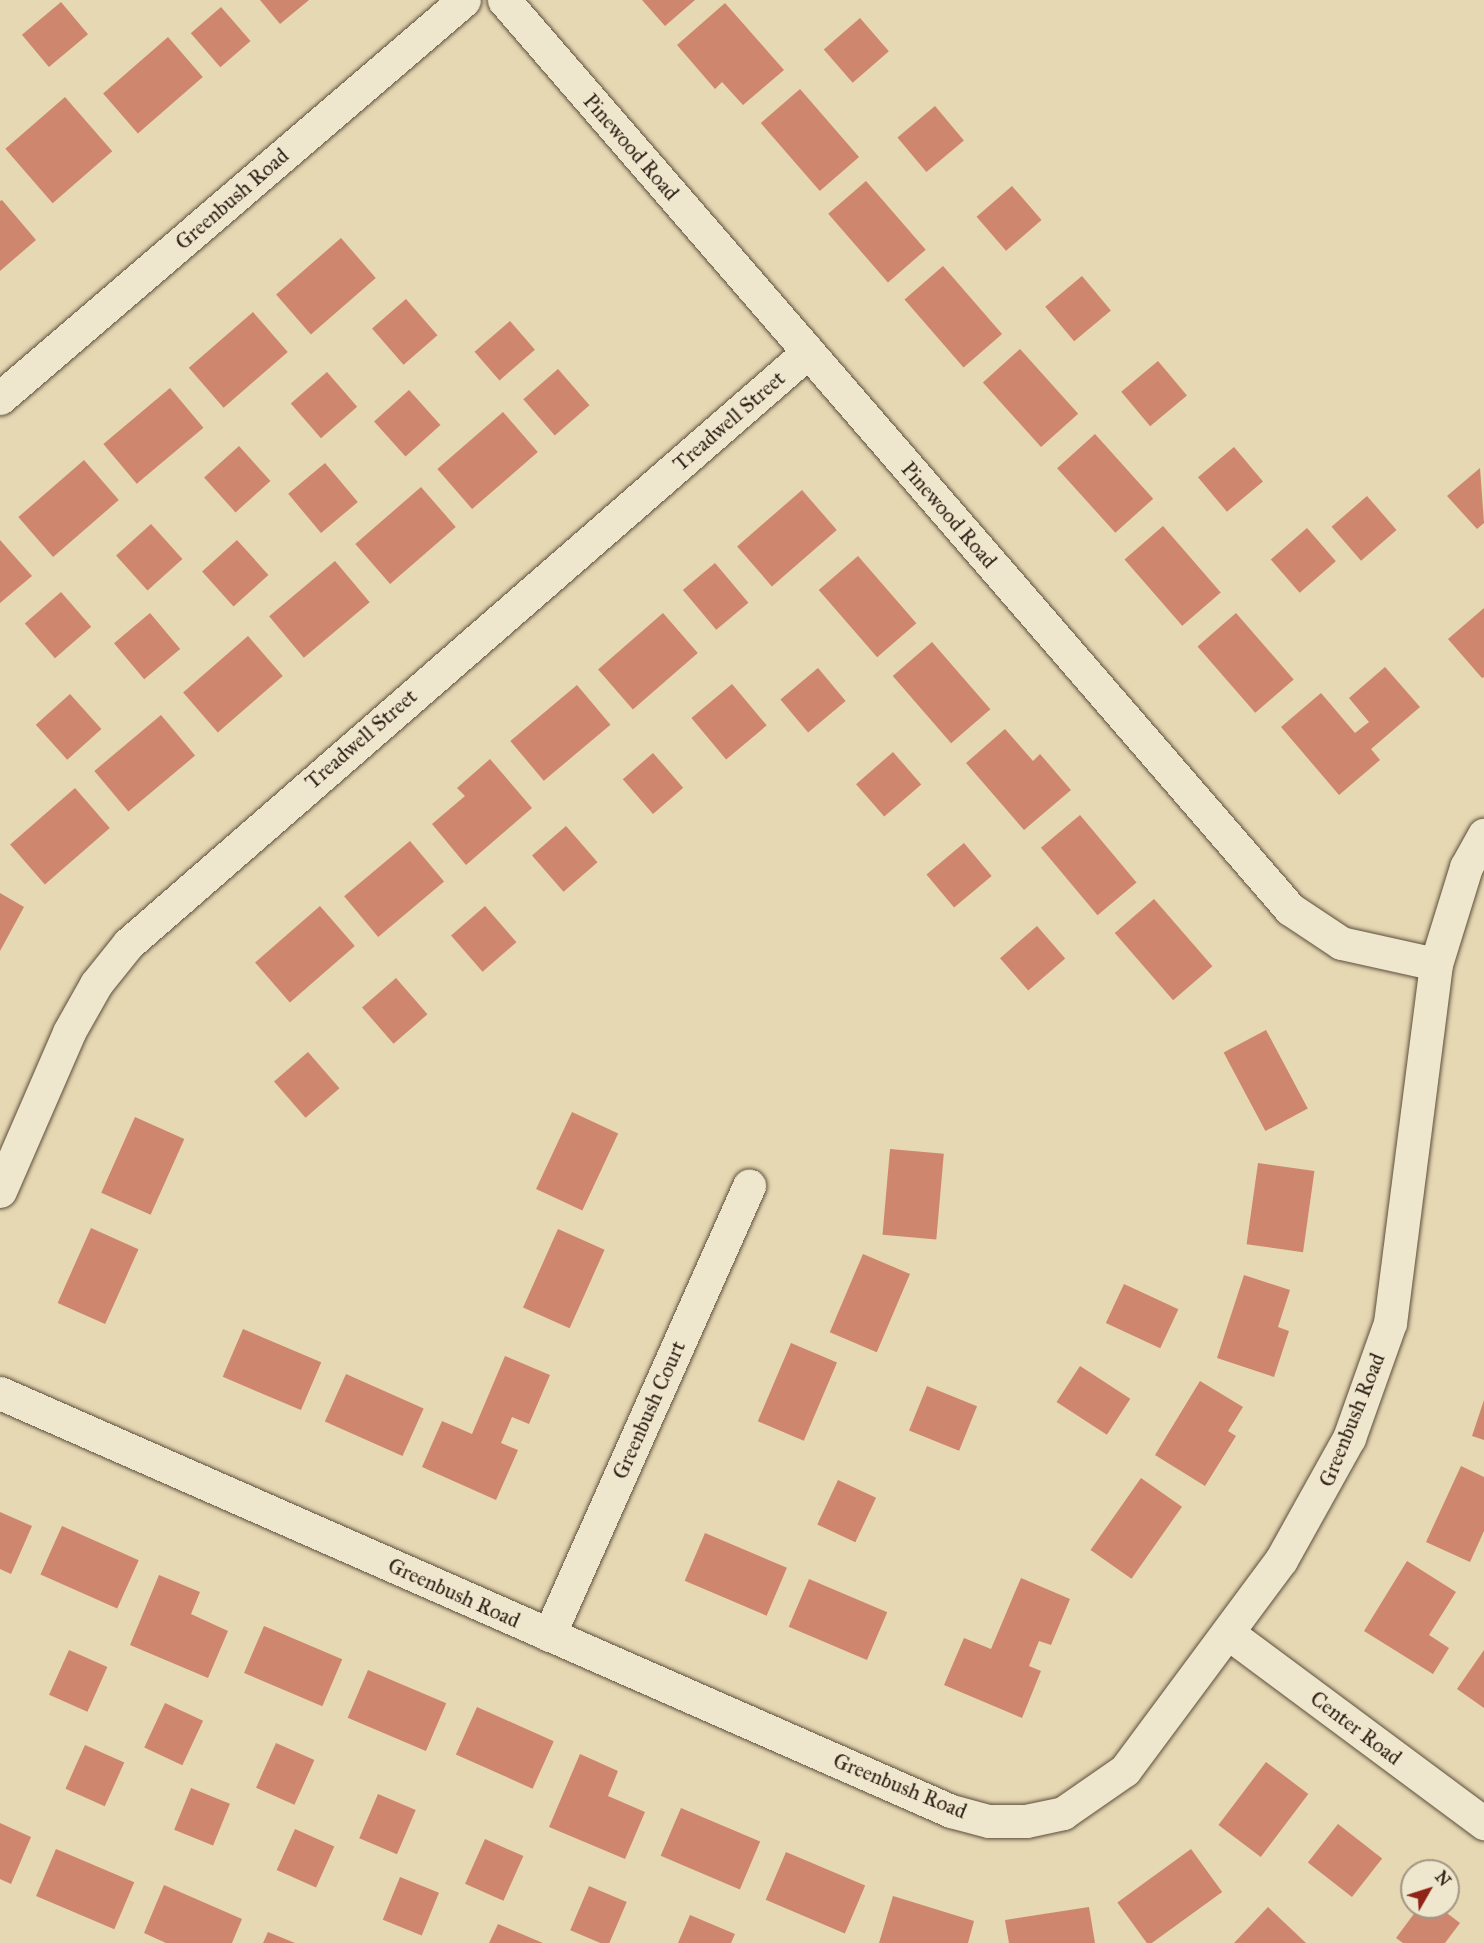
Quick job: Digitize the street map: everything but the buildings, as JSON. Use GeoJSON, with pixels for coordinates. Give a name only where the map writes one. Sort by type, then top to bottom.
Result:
{"type":"FeatureCollection","features":[{"type":"Feature","properties":{"kind":"street","name":"Greenbush Road"},"geometry":{"type":"LineString","coordinates":[[0,398],[464,0]]}},
{"type":"Feature","properties":{"kind":"street","name":"Pinewood Road"},"geometry":{"type":"LineString","coordinates":[[504,0],[1290,909],[1341,943],[1436,964]]}},
{"type":"Feature","properties":{"kind":"street","name":"Treadwell Street"},"geometry":{"type":"LineString","coordinates":[[0,1191],[69,1032],[96,984],[128,944],[808,352]]}},
{"type":"Feature","properties":{"kind":"street","name":"Greenbush Road"},"geometry":{"type":"LineString","coordinates":[[0,1393],[951,1811],[989,1821],[1026,1821],[1063,1813],[1110,1785],[1228,1633],[1323,1494],[1349,1438],[1390,1323],[1436,964],[1466,867],[1484,835]]}},
{"type":"Feature","properties":{"kind":"street","name":"Greenbush Court"},"geometry":{"type":"LineString","coordinates":[[549,1635],[749,1186]]}},
{"type":"Feature","properties":{"kind":"street","name":"Center Road"},"geometry":{"type":"LineString","coordinates":[[1228,1633],[1484,1823]]}}]}
